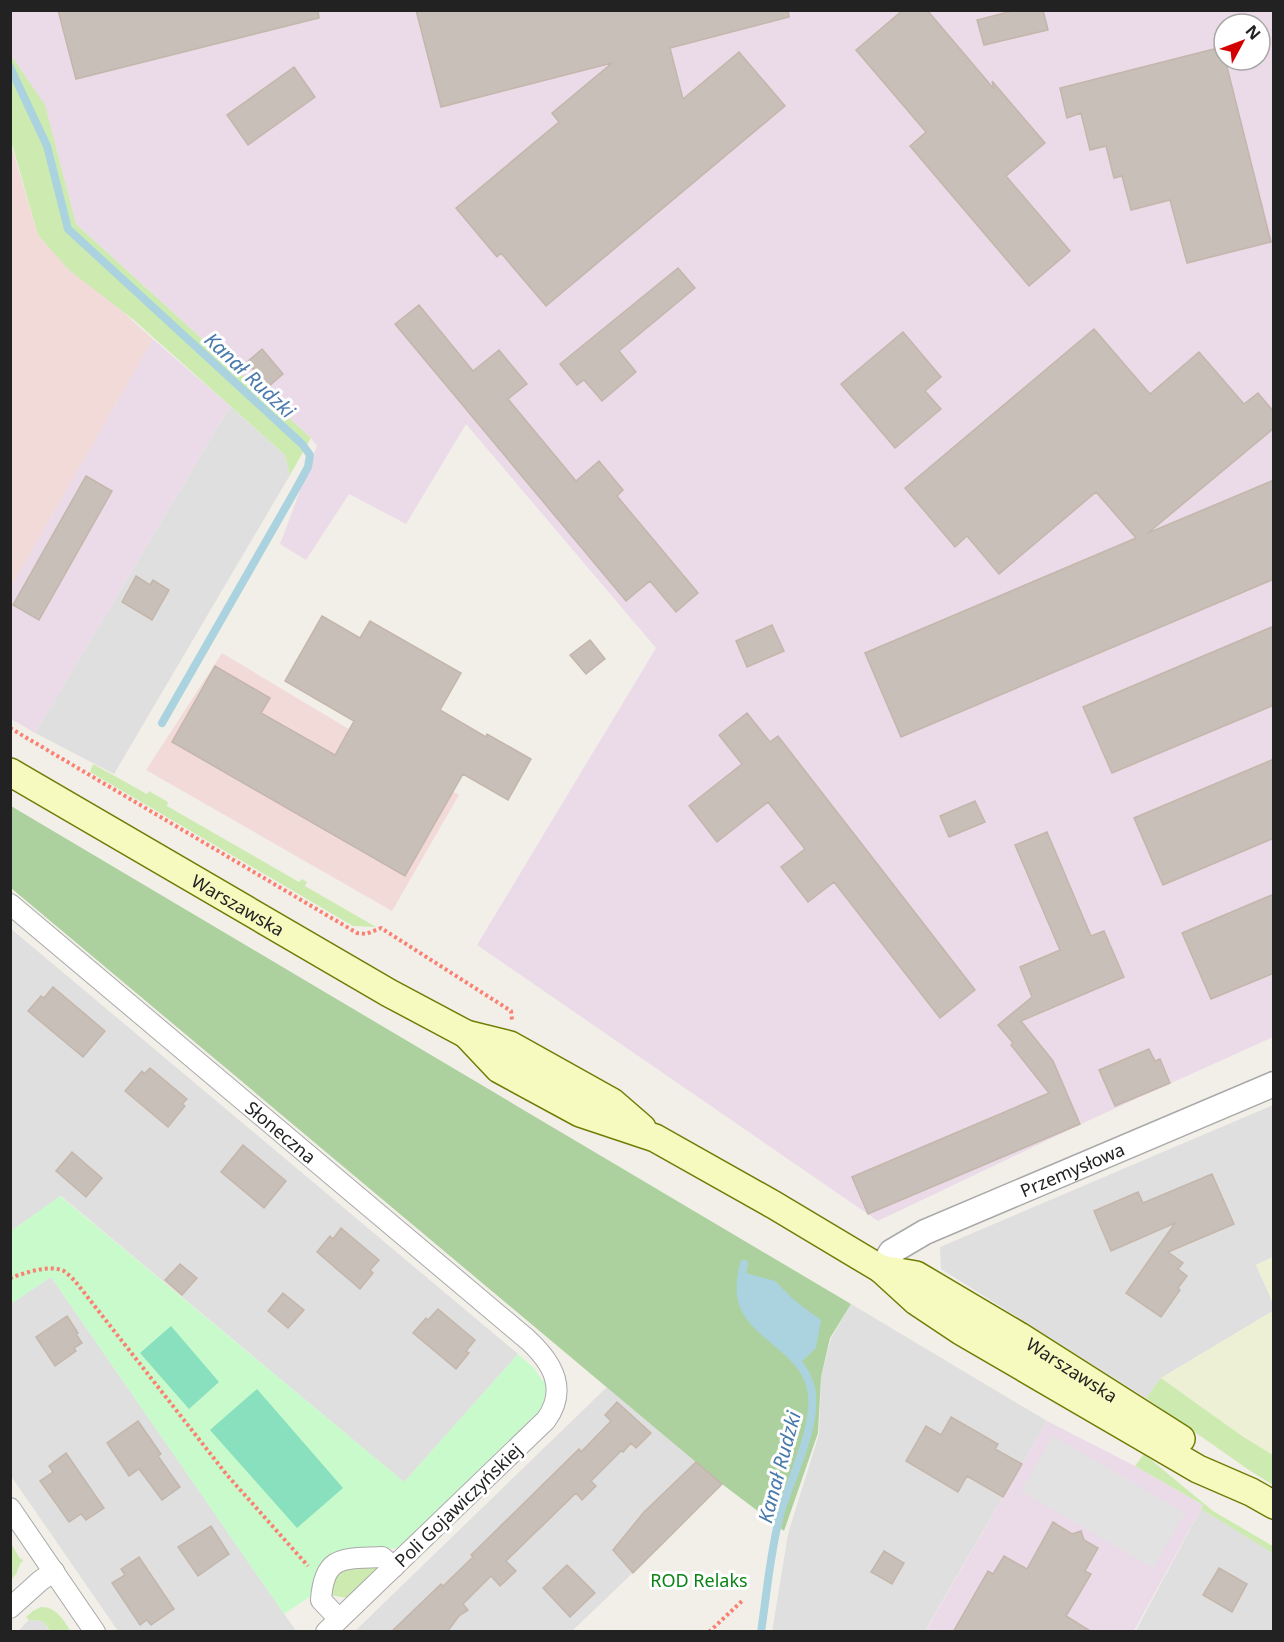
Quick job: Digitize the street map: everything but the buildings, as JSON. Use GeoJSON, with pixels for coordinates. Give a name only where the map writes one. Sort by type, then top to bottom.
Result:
{"type":"FeatureCollection","features":[{"type":"Feature","properties":{"kind":"main road","name":"Warszawska"},"geometry":{"type":"LineString","coordinates":[[10,772],[389,993],[466,1034],[510,1045],[612,1102],[655,1138],[881,1269],[916,1301],[961,1331],[1198,1469],[1262,1498]]}},
{"type":"Feature","properties":{"kind":"street","name":"Słoneczna"},"geometry":{"type":"LineString","coordinates":[[10,904],[528,1340],[549,1364]]}},
{"type":"Feature","properties":{"kind":"street","name":"Przemysłowa"},"geometry":{"type":"LineString","coordinates":[[881,1269],[891,1252],[925,1232],[1274,1084]]}},
{"type":"Feature","properties":{"kind":"street","name":"Poli Gojawiczyńskiej"},"geometry":{"type":"LineString","coordinates":[[332,1625],[546,1420],[555,1404],[557,1389],[554,1373],[549,1364]]}},
{"type":"Feature","properties":{"kind":"street"},"geometry":{"type":"LineString","coordinates":[[10,1508],[95,1632]]}},
{"type":"Feature","properties":{"kind":"street"},"geometry":{"type":"LineString","coordinates":[[332,1625],[321,1600],[322,1582],[326,1571],[336,1562],[348,1558],[382,1557],[394,1567]]}},
{"type":"Feature","properties":{"kind":"street"},"geometry":{"type":"LineString","coordinates":[[10,1608],[39,1581],[54,1571]]}},
{"type":"Feature","properties":{"kind":"path"},"geometry":{"type":"LineString","coordinates":[[10,728],[357,933],[366,934],[381,928],[489,997]]}},
{"type":"Feature","properties":{"kind":"path"},"geometry":{"type":"LineString","coordinates":[[10,1278],[38,1270],[51,1269],[63,1271],[75,1281],[227,1475],[322,1582]]}},
{"type":"Feature","properties":{"kind":"path"},"geometry":{"type":"LineString","coordinates":[[709,1632],[742,1601]]}},
{"type":"Feature","properties":{"kind":"shaded area"},"geometry":{"type":"Polygon","coordinates":[[[10,11],[1273,11],[1273,1037],[1094,1118],[878,1221],[477,945],[656,648],[466,424],[406,524],[349,494],[306,560],[280,544],[317,446],[311,438],[76,224],[45,106],[11,55],[10,11]]]}},
{"type":"Feature","properties":{"kind":"shaded area"},"geometry":{"type":"Polygon","coordinates":[[[10,141],[38,235],[153,339],[11,587],[10,141]]]}},
{"type":"Feature","properties":{"kind":"shaded area"},"geometry":{"type":"Polygon","coordinates":[[[153,339],[230,406],[35,733],[11,719],[11,587],[153,339]]]}},
{"type":"Feature","properties":{"kind":"shaded area"},"geometry":{"type":"Polygon","coordinates":[[[230,406],[285,455],[290,475],[114,774],[35,733],[230,406]]]}},
{"type":"Feature","properties":{"kind":"shaded area"},"geometry":{"type":"Polygon","coordinates":[[[222,653],[459,795],[392,911],[146,770],[222,653]]]}},
{"type":"Feature","properties":{"kind":"shaded area"},"geometry":{"type":"Polygon","coordinates":[[[10,928],[518,1354],[404,1482],[61,1196],[11,1231],[10,928]]]}},
{"type":"Feature","properties":{"kind":"shaded area"},"geometry":{"type":"Polygon","coordinates":[[[1273,1105],[1273,1257],[1256,1265],[1273,1303],[1273,1311],[1161,1378],[1146,1398],[941,1269],[940,1247],[1273,1105]]]}},
{"type":"Feature","properties":{"kind":"shaded area"},"geometry":{"type":"Polygon","coordinates":[[[51,1277],[296,1631],[118,1631],[11,1476],[10,1304],[51,1277]]]}},
{"type":"Feature","properties":{"kind":"shaded area"},"geometry":{"type":"Polygon","coordinates":[[[851,1304],[1047,1421],[925,1631],[772,1632],[788,1534],[819,1434],[821,1377],[831,1338],[851,1304]]]}},
{"type":"Feature","properties":{"kind":"shaded area"},"geometry":{"type":"Polygon","coordinates":[[[607,1387],[722,1484],[663,1544],[572,1631],[354,1632],[607,1387]]]}},
{"type":"Feature","properties":{"kind":"shaded area"},"geometry":{"type":"Polygon","coordinates":[[[1047,1421],[1135,1466],[1203,1505],[1134,1631],[925,1632],[1047,1421]]]}},
{"type":"Feature","properties":{"kind":"shaded area"},"geometry":{"type":"Polygon","coordinates":[[[1053,1436],[1185,1513],[1153,1568],[1021,1491],[1053,1436]]]}},
{"type":"Feature","properties":{"kind":"shaded area"},"geometry":{"type":"Polygon","coordinates":[[[1201,1509],[1273,1552],[1273,1631],[1135,1632],[1201,1509]]]}},
{"type":"Feature","properties":{"kind":"shaded area"},"geometry":{"type":"Polygon","coordinates":[[[29,1620],[43,1621],[50,1632],[17,1632],[29,1620]]]}},
{"type":"Feature","properties":{"kind":"green space"},"geometry":{"type":"Polygon","coordinates":[[[11,55],[45,105],[76,224],[311,438],[290,475],[285,455],[135,321],[69,270],[38,235],[11,141],[11,55]]]}},
{"type":"Feature","properties":{"kind":"green space"},"geometry":{"type":"Polygon","coordinates":[[[93,764],[147,794],[149,791],[168,802],[167,806],[299,882],[302,879],[307,882],[305,886],[376,927],[353,926],[90,772],[93,764]]]}},
{"type":"Feature","properties":{"kind":"green space"},"geometry":{"type":"Polygon","coordinates":[[[11,806],[851,1304],[830,1338],[821,1377],[818,1433],[784,1531],[722,1484],[11,888],[11,806]]]}},
{"type":"Feature","properties":{"kind":"green space"},"geometry":{"type":"Polygon","coordinates":[[[60,1196],[404,1482],[518,1354],[534,1368],[542,1380],[546,1381],[542,1405],[538,1412],[398,1548],[336,1553],[320,1564],[311,1596],[284,1614],[51,1277],[11,1304],[11,1231],[60,1196]]]}},
{"type":"Feature","properties":{"kind":"green space"},"geometry":{"type":"Polygon","coordinates":[[[1273,1257],[1273,1303],[1256,1265],[1273,1257]]]}},
{"type":"Feature","properties":{"kind":"green space"},"geometry":{"type":"Polygon","coordinates":[[[1273,1311],[1273,1455],[1242,1436],[1161,1378],[1273,1311]]]}},
{"type":"Feature","properties":{"kind":"green space"},"geometry":{"type":"Polygon","coordinates":[[[171,1326],[219,1382],[189,1409],[140,1353],[171,1326]]]}},
{"type":"Feature","properties":{"kind":"green space"},"geometry":{"type":"Polygon","coordinates":[[[1161,1378],[1242,1436],[1273,1455],[1273,1485],[1146,1398],[1161,1378]]]}},
{"type":"Feature","properties":{"kind":"green space"},"geometry":{"type":"Polygon","coordinates":[[[257,1389],[343,1488],[297,1528],[210,1430],[257,1389]]]}},
{"type":"Feature","properties":{"kind":"green space"},"geometry":{"type":"Polygon","coordinates":[[[1144,1454],[1213,1511],[1273,1546],[1273,1553],[1201,1509],[1203,1505],[1135,1466],[1144,1454]]]}},
{"type":"Feature","properties":{"kind":"green space"},"geometry":{"type":"Polygon","coordinates":[[[11,1543],[23,1562],[11,1580],[11,1543]]]}},
{"type":"Feature","properties":{"kind":"green space"},"geometry":{"type":"Polygon","coordinates":[[[381,1564],[347,1598],[330,1595],[330,1576],[345,1568],[381,1564]]]}},
{"type":"Feature","properties":{"kind":"green space"},"geometry":{"type":"Polygon","coordinates":[[[41,1607],[55,1612],[71,1631],[50,1631],[43,1621],[29,1620],[26,1617],[41,1607]]]}},
{"type":"Feature","properties":{"kind":"water"},"geometry":{"type":"Polygon","coordinates":[[[742,1272],[775,1281],[795,1301],[821,1320],[816,1348],[800,1363],[767,1335],[749,1313],[741,1287],[742,1272]]]}},
{"type":"Feature","properties":{"kind":"waterway","name":"Kanał Rudzki"},"geometry":{"type":"LineString","coordinates":[[10,67],[47,146],[68,229],[302,444],[310,455],[308,467],[296,489],[162,723]]}},
{"type":"Feature","properties":{"kind":"waterway","name":"Kanał Rudzki"},"geometry":{"type":"LineString","coordinates":[[744,1264],[740,1289],[743,1304],[749,1316],[758,1326],[798,1363],[811,1388],[812,1402],[807,1435],[780,1515],[771,1558],[761,1632]]}},
{"type":"Feature","properties":{"kind":"park label","name":"ROD Relaks"},"geometry":{"type":"Point","coordinates":[699,1580]}}]}
